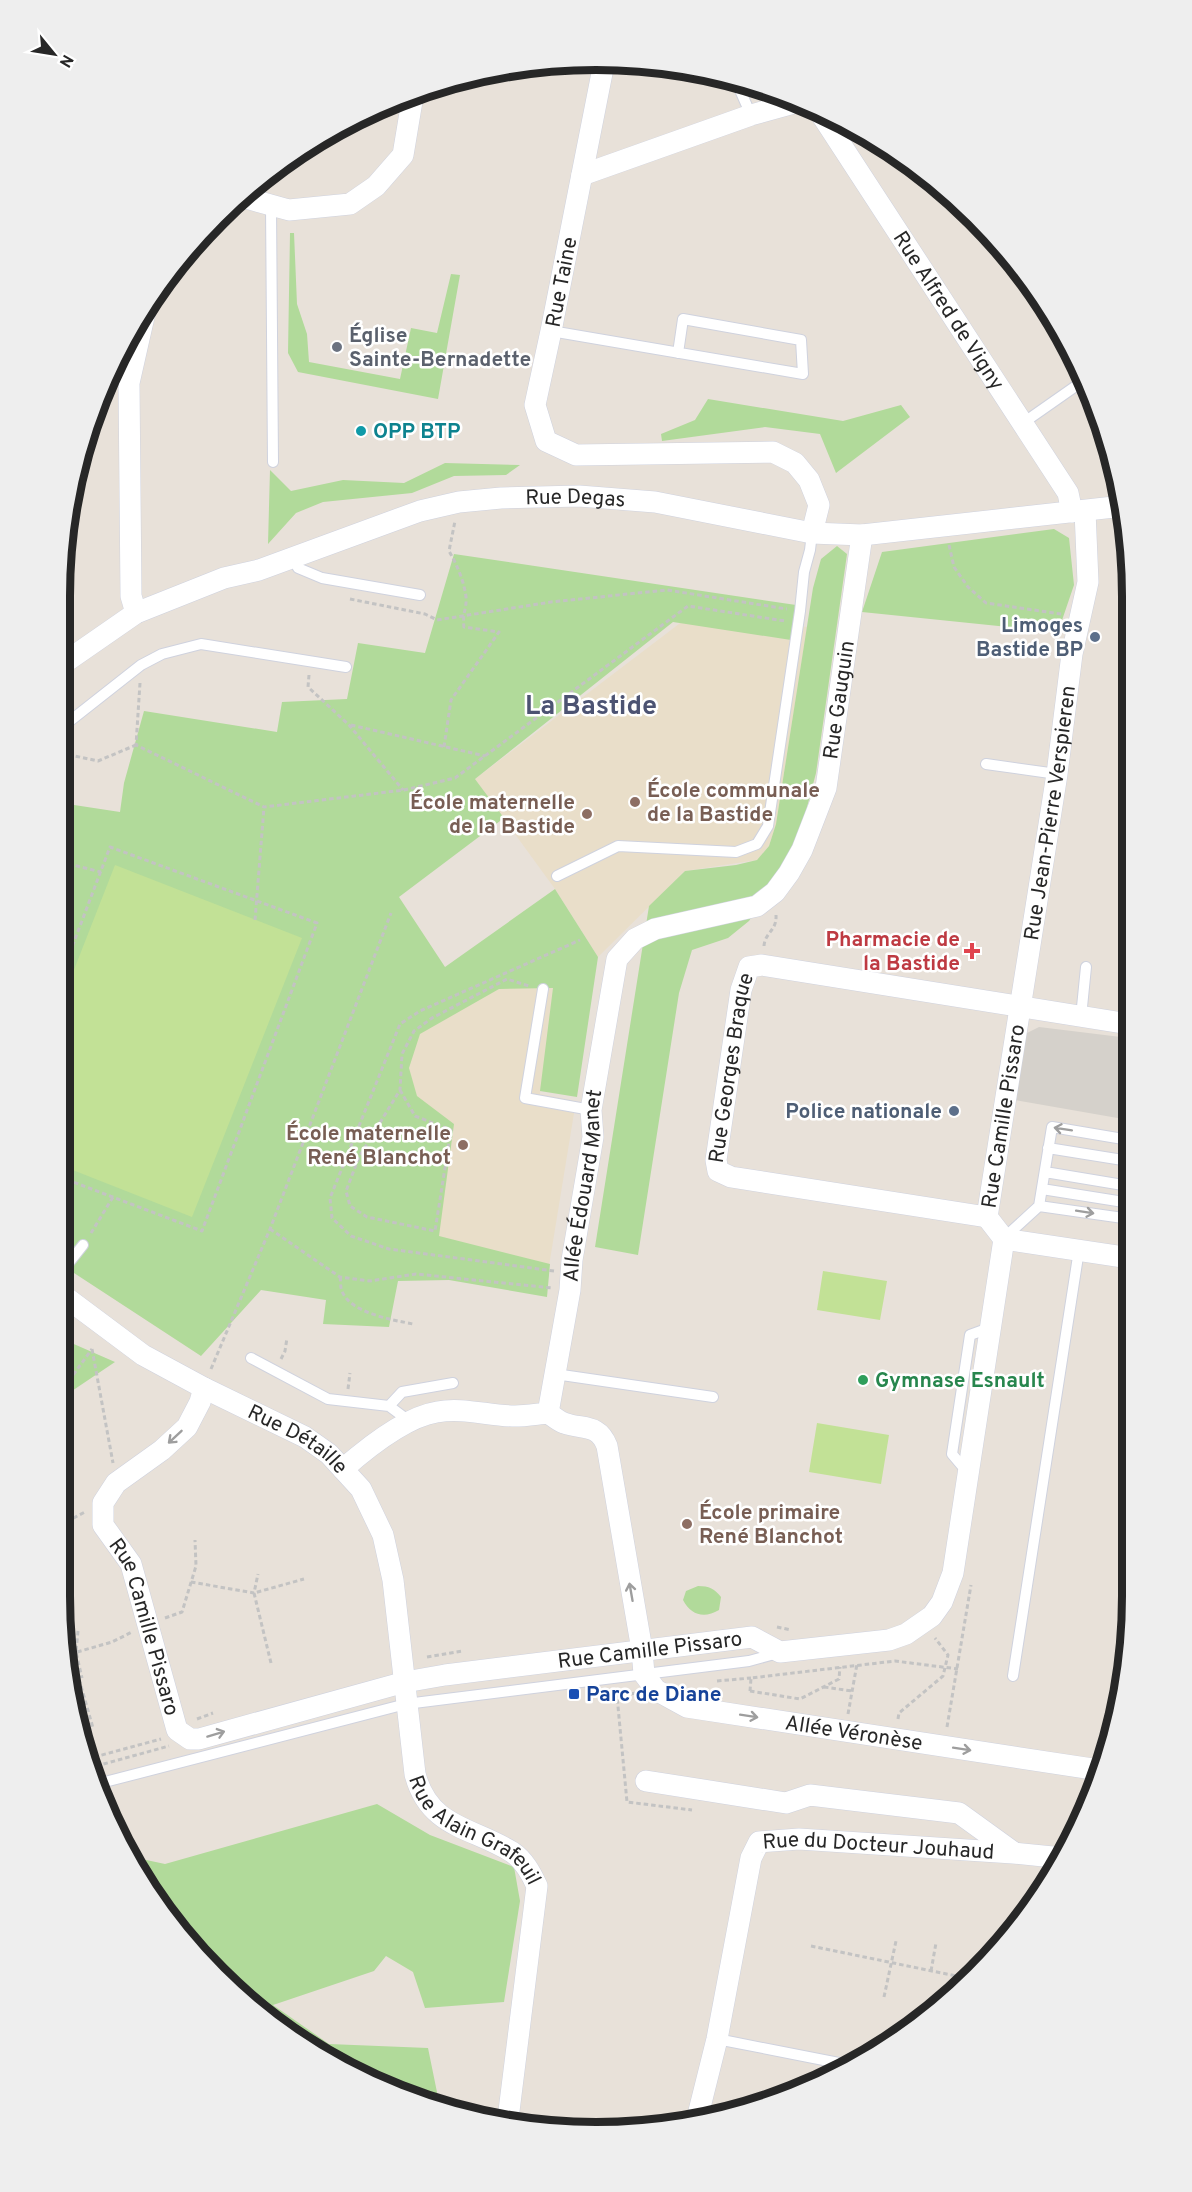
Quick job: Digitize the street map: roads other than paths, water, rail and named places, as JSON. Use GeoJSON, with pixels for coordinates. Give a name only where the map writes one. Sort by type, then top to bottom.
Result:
{"type":"FeatureCollection","features":[{"type":"Feature","properties":{"kind":"street","name":"Rue Taine"},"geometry":{"type":"LineString","coordinates":[[603,70],[535,405],[546,441],[576,455],[773,452],[795,463],[809,480],[819,505],[812,533]]}},
{"type":"Feature","properties":{"kind":"street"},"geometry":{"type":"LineString","coordinates":[[252,200],[289,210],[350,204],[376,186],[403,155],[411,104]]}},
{"type":"Feature","properties":{"kind":"street"},"geometry":{"type":"LineString","coordinates":[[582,175],[751,115],[784,106]]}},
{"type":"Feature","properties":{"kind":"street","name":"Rue Alfred de Vigny"},"geometry":{"type":"LineString","coordinates":[[828,125],[1079,512]]}},
{"type":"Feature","properties":{"kind":"street"},"geometry":{"type":"LineString","coordinates":[[136,613],[130,596],[129,382],[140,336]]}},
{"type":"Feature","properties":{"kind":"street","name":"Rue Degas"},"geometry":{"type":"LineString","coordinates":[[70,659],[136,613],[224,578],[259,570],[377,525],[459,501],[579,496],[655,502],[812,533],[862,535],[1114,507]]}},
{"type":"Feature","properties":{"kind":"street","name":"Rue Jean-Pierre Verspieren"},"geometry":{"type":"LineString","coordinates":[[1021,1007],[1057,774],[1072,654],[1088,582],[1079,512]]}},
{"type":"Feature","properties":{"kind":"street","name":"Rue Gauguin"},"geometry":{"type":"LineString","coordinates":[[617,959],[635,939],[655,929],[758,906],[775,892],[789,873],[801,850],[825,788],[862,535]]}},
{"type":"Feature","properties":{"kind":"street","name":"Allée Édouard Manet"},"geometry":{"type":"LineString","coordinates":[[548,1413],[593,1137],[591,1110],[617,959]]}},
{"type":"Feature","properties":{"kind":"street","name":"Rue Georges Braque"},"geometry":{"type":"LineString","coordinates":[[987,1217],[731,1177],[718,1171],[716,1160],[741,990],[749,967],[762,965],[1122,1023]]}},
{"type":"Feature","properties":{"kind":"street","name":"Rue Camille Pissaro"},"geometry":{"type":"LineString","coordinates":[[204,1388],[200,1402],[187,1427],[162,1450],[116,1483],[103,1503],[104,1525],[131,1564],[179,1728],[190,1739],[199,1739],[249,1724],[403,1673],[752,1637],[780,1652],[889,1640],[906,1634],[932,1616],[942,1602],[953,1574],[1004,1239],[987,1217],[1021,1007]]}},
{"type":"Feature","properties":{"kind":"street"},"geometry":{"type":"LineString","coordinates":[[1004,1239],[1122,1257]]}},
{"type":"Feature","properties":{"kind":"street","name":"Rue Détaille"},"geometry":{"type":"LineString","coordinates":[[70,1300],[143,1355],[204,1388],[305,1437],[329,1454],[361,1489],[383,1535],[393,1580],[403,1673]]}},
{"type":"Feature","properties":{"kind":"street"},"geometry":{"type":"LineString","coordinates":[[343,1469],[409,1421],[436,1412],[456,1410],[515,1416],[548,1413],[563,1423],[594,1429],[604,1437],[607,1446],[642,1650],[650,1682]]}},
{"type":"Feature","properties":{"kind":"street","name":"Rue Alain Grafeuil"},"geometry":{"type":"LineString","coordinates":[[403,1673],[419,1791],[430,1806],[452,1824],[513,1853],[528,1868],[537,1886],[509,2114]]}},
{"type":"Feature","properties":{"kind":"street","name":"Allée Véronèse"},"geometry":{"type":"LineString","coordinates":[[650,1682],[687,1707],[1092,1769]]}},
{"type":"Feature","properties":{"kind":"street"},"geometry":{"type":"LineString","coordinates":[[646,1781],[786,1803],[810,1795],[959,1813],[1013,1853]]}},
{"type":"Feature","properties":{"kind":"street","name":"Rue du Docteur Jouhaud"},"geometry":{"type":"LineString","coordinates":[[700,2111],[717,2039],[751,1858],[759,1842],[799,1839],[1052,1857]]}},
{"type":"Feature","properties":{"kind":"lane"},"geometry":{"type":"LineString","coordinates":[[740,90],[751,115]]}},
{"type":"Feature","properties":{"kind":"lane"},"geometry":{"type":"LineString","coordinates":[[271,205],[273,462]]}},
{"type":"Feature","properties":{"kind":"lane"},"geometry":{"type":"LineString","coordinates":[[551,331],[678,353],[803,374],[801,340],[683,319],[678,353]]}},
{"type":"Feature","properties":{"kind":"lane"},"geometry":{"type":"LineString","coordinates":[[1023,423],[1077,385]]}},
{"type":"Feature","properties":{"kind":"lane"},"geometry":{"type":"LineString","coordinates":[[556,876],[618,846],[736,852],[758,844],[768,826],[804,572],[812,533]]}},
{"type":"Feature","properties":{"kind":"lane"},"geometry":{"type":"LineString","coordinates":[[292,558],[298,568],[335,582],[420,595]]}},
{"type":"Feature","properties":{"kind":"lane"},"geometry":{"type":"LineString","coordinates":[[70,721],[141,665],[162,654],[201,644],[346,667]]}},
{"type":"Feature","properties":{"kind":"lane"},"geometry":{"type":"LineString","coordinates":[[986,764],[1057,774]]}},
{"type":"Feature","properties":{"kind":"lane"},"geometry":{"type":"LineString","coordinates":[[1081,1017],[1086,967]]}},
{"type":"Feature","properties":{"kind":"lane"},"geometry":{"type":"LineString","coordinates":[[543,989],[525,1098],[591,1110]]}},
{"type":"Feature","properties":{"kind":"lane"},"geometry":{"type":"LineString","coordinates":[[1004,1239],[1040,1206],[1052,1127],[1122,1139]]}},
{"type":"Feature","properties":{"kind":"lane"},"geometry":{"type":"LineString","coordinates":[[1048,1148],[1122,1160]]}},
{"type":"Feature","properties":{"kind":"lane"},"geometry":{"type":"LineString","coordinates":[[1045,1172],[1122,1185]]}},
{"type":"Feature","properties":{"kind":"lane"},"geometry":{"type":"LineString","coordinates":[[1042,1189],[1122,1202]]}},
{"type":"Feature","properties":{"kind":"lane"},"geometry":{"type":"LineString","coordinates":[[1040,1206],[1122,1218]]}},
{"type":"Feature","properties":{"kind":"lane"},"geometry":{"type":"LineString","coordinates":[[70,1261],[83,1245]]}},
{"type":"Feature","properties":{"kind":"lane"},"geometry":{"type":"LineString","coordinates":[[1013,1676],[1079,1250]]}},
{"type":"Feature","properties":{"kind":"lane"},"geometry":{"type":"LineString","coordinates":[[251,1358],[328,1399],[390,1406],[409,1421]]}},
{"type":"Feature","properties":{"kind":"lane"},"geometry":{"type":"LineString","coordinates":[[555,1374],[712,1397]]}},
{"type":"Feature","properties":{"kind":"lane"},"geometry":{"type":"LineString","coordinates":[[390,1406],[402,1392],[453,1383]]}},
{"type":"Feature","properties":{"kind":"lane"},"geometry":{"type":"LineString","coordinates":[[105,1782],[406,1704],[616,1679],[650,1682],[780,1652]]}},
{"type":"Feature","properties":{"kind":"lane"},"geometry":{"type":"LineString","coordinates":[[717,2039],[837,2063]]}},
{"type":"Feature","properties":{"kind":"place","name":"Église Sainte-Bernadette"},"geometry":{"type":"Point","coordinates":[337,347]}},
{"type":"Feature","properties":{"kind":"place","name":"OPP BTP"},"geometry":{"type":"Point","coordinates":[361,431]}},
{"type":"Feature","properties":{"kind":"place","name":"Limoges Bastide BP"},"geometry":{"type":"Point","coordinates":[1095,637]}},
{"type":"Feature","properties":{"kind":"place","name":"École communale de la Bastide"},"geometry":{"type":"Point","coordinates":[635,802]}},
{"type":"Feature","properties":{"kind":"place","name":"École maternelle de la Bastide"},"geometry":{"type":"Point","coordinates":[587,814]}},
{"type":"Feature","properties":{"kind":"place","name":"Pharmacie de la Bastide"},"geometry":{"type":"Point","coordinates":[972,951]}},
{"type":"Feature","properties":{"kind":"place","name":"Police nationale"},"geometry":{"type":"Point","coordinates":[954,1111]}},
{"type":"Feature","properties":{"kind":"place","name":"École maternelle René Blanchot"},"geometry":{"type":"Point","coordinates":[463,1145]}},
{"type":"Feature","properties":{"kind":"place","name":"Gymnase Esnault"},"geometry":{"type":"Point","coordinates":[863,1380]}},
{"type":"Feature","properties":{"kind":"place","name":"École primaire René Blanchot"},"geometry":{"type":"Point","coordinates":[687,1524]}},
{"type":"Feature","properties":{"kind":"place","name":"Parc de Diane"},"geometry":{"type":"Point","coordinates":[574,1694]}},
{"type":"Feature","properties":{"kind":"district","name":"La Bastide"},"geometry":{"type":"Point","coordinates":[591,705]}}]}
